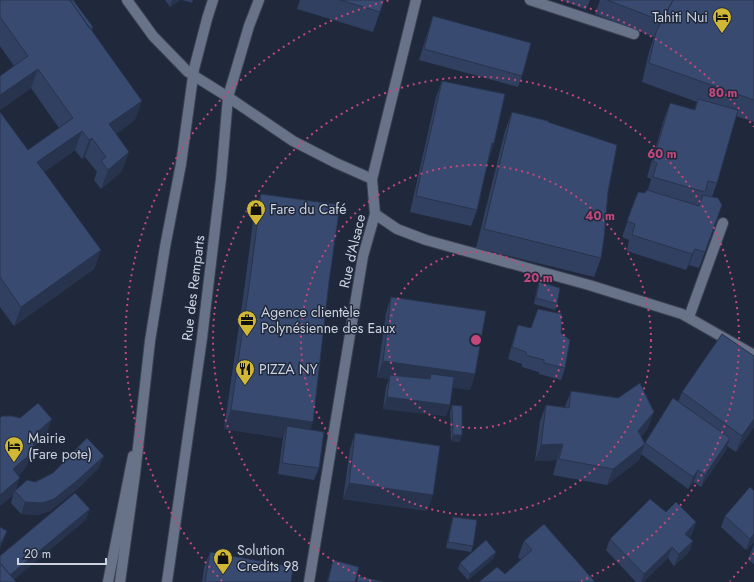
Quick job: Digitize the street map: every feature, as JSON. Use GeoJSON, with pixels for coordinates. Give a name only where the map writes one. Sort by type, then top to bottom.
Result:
{"type":"FeatureCollection","features":[{"type":"Feature","properties":{"kind":"street"},"geometry":{"type":"LineString","coordinates":[[127,0],[154,36],[188,72],[228,97],[292,141],[372,179]]}},
{"type":"Feature","properties":{"kind":"street"},"geometry":{"type":"LineString","coordinates":[[120,582],[135,474],[150,341],[165,247],[194,75],[213,0]]}},
{"type":"Feature","properties":{"kind":"street","name":"Rue des Remparts"},"geometry":{"type":"LineString","coordinates":[[167,582],[202,338],[221,179],[228,97],[249,26],[259,0]]}},
{"type":"Feature","properties":{"kind":"street","name":"Rue d'Alsace"},"geometry":{"type":"LineString","coordinates":[[309,582],[363,256],[375,214],[372,179],[416,0]]}},
{"type":"Feature","properties":{"kind":"street"},"geometry":{"type":"LineString","coordinates":[[530,0],[634,34]]}},
{"type":"Feature","properties":{"kind":"street"},"geometry":{"type":"LineString","coordinates":[[375,214],[397,229],[426,240],[589,285],[677,312],[754,355]]}},
{"type":"Feature","properties":{"kind":"street"},"geometry":{"type":"LineString","coordinates":[[688,317],[723,223]]}},
{"type":"Feature","properties":{"kind":"street"},"geometry":{"type":"LineString","coordinates":[[108,582],[142,411]]}},
{"type":"Feature","properties":{"kind":"building"},"geometry":{"type":"Polygon","coordinates":[[[0,0],[70,0],[142,101],[109,124],[129,152],[108,170],[101,161],[106,157],[92,138],[89,140],[82,131],[37,162],[101,250],[21,307],[0,277],[0,112],[28,150],[73,118],[38,69],[0,95],[0,76],[28,56],[0,17],[0,0]]]}},
{"type":"Feature","properties":{"kind":"building"},"geometry":{"type":"Polygon","coordinates":[[[70,0],[73,0],[93,27],[90,29],[70,0]]]}},
{"type":"Feature","properties":{"kind":"building"},"geometry":{"type":"Polygon","coordinates":[[[340,0],[384,0],[380,12],[340,0]]]}},
{"type":"Feature","properties":{"kind":"building"},"geometry":{"type":"Polygon","coordinates":[[[607,0],[673,0],[662,21],[607,0]]]}},
{"type":"Feature","properties":{"kind":"building","name":"Tahiti Nui"},"geometry":{"type":"Polygon","coordinates":[[[673,0],[754,0],[754,100],[649,63],[656,32],[673,0]]]}},
{"type":"Feature","properties":{"kind":"building"},"geometry":{"type":"Polygon","coordinates":[[[433,16],[531,43],[522,76],[424,49],[433,16]]]}},
{"type":"Feature","properties":{"kind":"building"},"geometry":{"type":"Polygon","coordinates":[[[442,81],[505,94],[477,210],[416,196],[442,81]]]}},
{"type":"Feature","properties":{"kind":"building"},"geometry":{"type":"Polygon","coordinates":[[[698,99],[738,110],[717,183],[708,181],[705,192],[653,177],[657,163],[653,161],[670,103],[695,110],[698,99]]]}},
{"type":"Feature","properties":{"kind":"building"},"geometry":{"type":"Polygon","coordinates":[[[512,112],[548,121],[617,145],[608,192],[601,258],[484,229],[512,112]]]}},
{"type":"Feature","properties":{"kind":"building"},"geometry":{"type":"Polygon","coordinates":[[[647,190],[699,206],[703,195],[718,198],[722,205],[705,252],[695,249],[692,254],[632,235],[635,224],[627,221],[638,192],[645,193],[647,190]]]}},
{"type":"Feature","properties":{"kind":"building"},"geometry":{"type":"Polygon","coordinates":[[[261,194],[340,205],[329,282],[313,422],[231,410],[261,194]]]}},
{"type":"Feature","properties":{"kind":"building"},"geometry":{"type":"Polygon","coordinates":[[[539,282],[560,288],[557,304],[536,298],[539,282]]]}},
{"type":"Feature","properties":{"kind":"building"},"geometry":{"type":"Polygon","coordinates":[[[391,297],[486,311],[475,374],[383,361],[391,297]]]}},
{"type":"Feature","properties":{"kind":"building"},"geometry":{"type":"Polygon","coordinates":[[[538,309],[562,314],[561,333],[570,340],[565,368],[544,363],[544,360],[526,355],[526,352],[512,347],[518,325],[531,328],[538,309]]]}},
{"type":"Feature","properties":{"kind":"building"},"geometry":{"type":"Polygon","coordinates":[[[722,334],[754,356],[754,419],[742,436],[682,392],[722,334]]]}},
{"type":"Feature","properties":{"kind":"building"},"geometry":{"type":"Polygon","coordinates":[[[431,374],[454,377],[450,405],[387,397],[390,375],[430,379],[431,374]]]}},
{"type":"Feature","properties":{"kind":"building"},"geometry":{"type":"Polygon","coordinates":[[[640,383],[654,412],[638,431],[645,444],[613,469],[559,459],[563,444],[541,445],[546,405],[569,408],[571,391],[618,398],[640,383]]]}},
{"type":"Feature","properties":{"kind":"building"},"geometry":{"type":"Polygon","coordinates":[[[673,398],[730,438],[705,475],[698,470],[693,477],[645,443],[673,398]]]}},
{"type":"Feature","properties":{"kind":"building","name":"Mairie (Fare pote)"},"geometry":{"type":"Polygon","coordinates":[[[38,403],[52,419],[33,436],[33,449],[28,456],[13,469],[20,478],[0,495],[0,418],[2,416],[12,416],[20,418],[38,403]]]}},
{"type":"Feature","properties":{"kind":"building"},"geometry":{"type":"Polygon","coordinates":[[[452,405],[462,406],[462,435],[453,435],[452,405]]]}},
{"type":"Feature","properties":{"kind":"building"},"geometry":{"type":"Polygon","coordinates":[[[287,426],[324,432],[319,468],[282,463],[287,426]]]}},
{"type":"Feature","properties":{"kind":"building"},"geometry":{"type":"Polygon","coordinates":[[[355,433],[440,446],[433,495],[349,483],[355,433]]]}},
{"type":"Feature","properties":{"kind":"building"},"geometry":{"type":"Polygon","coordinates":[[[87,438],[104,456],[54,499],[42,503],[25,502],[15,491],[27,480],[35,482],[53,473],[87,438]]]}},
{"type":"Feature","properties":{"kind":"building"},"geometry":{"type":"Polygon","coordinates":[[[750,487],[754,491],[754,534],[750,539],[725,516],[750,487]]]}},
{"type":"Feature","properties":{"kind":"building"},"geometry":{"type":"Polygon","coordinates":[[[75,493],[90,509],[10,575],[0,563],[0,556],[75,493]]]}},
{"type":"Feature","properties":{"kind":"building"},"geometry":{"type":"Polygon","coordinates":[[[650,499],[666,512],[676,502],[696,522],[685,534],[693,541],[679,554],[672,547],[644,574],[610,539],[650,499]]]}},
{"type":"Feature","properties":{"kind":"building"},"geometry":{"type":"Polygon","coordinates":[[[453,517],[477,520],[473,546],[448,542],[453,517]]]}},
{"type":"Feature","properties":{"kind":"building"},"geometry":{"type":"Polygon","coordinates":[[[544,524],[595,582],[479,582],[497,567],[505,574],[532,550],[524,541],[544,524]]]}},
{"type":"Feature","properties":{"kind":"building"},"geometry":{"type":"Polygon","coordinates":[[[0,527],[7,531],[0,545],[0,527]]]}},
{"type":"Feature","properties":{"kind":"building"},"geometry":{"type":"Polygon","coordinates":[[[486,540],[496,552],[470,574],[460,563],[486,540]]]}},
{"type":"Feature","properties":{"kind":"building"},"geometry":{"type":"Polygon","coordinates":[[[210,552],[293,567],[291,582],[205,582],[210,552]]]}},
{"type":"Feature","properties":{"kind":"building"},"geometry":{"type":"Polygon","coordinates":[[[333,560],[359,567],[355,582],[328,582],[333,560]]]}},
{"type":"Feature","properties":{"kind":"building"},"geometry":{"type":"Polygon","coordinates":[[[0,563],[16,582],[0,582],[0,563]]]}},
{"type":"Feature","properties":{"kind":"building"},"geometry":{"type":"Polygon","coordinates":[[[358,576],[383,582],[357,582],[358,576]]]}},
{"type":"Feature","properties":{"kind":"place","name":"Tahiti Nui"},"geometry":{"type":"Point","coordinates":[722,34]}},
{"type":"Feature","properties":{"kind":"place","name":"Fare du Café"},"geometry":{"type":"Point","coordinates":[256,226]}},
{"type":"Feature","properties":{"kind":"place","name":"Agence clientèle Polynésienne des Eaux"},"geometry":{"type":"Point","coordinates":[247,337]}},
{"type":"Feature","properties":{"kind":"place","name":"PIZZA NY"},"geometry":{"type":"Point","coordinates":[245,386]}},
{"type":"Feature","properties":{"kind":"place","name":"Mairie (Fare pote)"},"geometry":{"type":"Point","coordinates":[14,463]}},
{"type":"Feature","properties":{"kind":"place","name":"Solution Credits 98"},"geometry":{"type":"Point","coordinates":[223,575]}}]}
